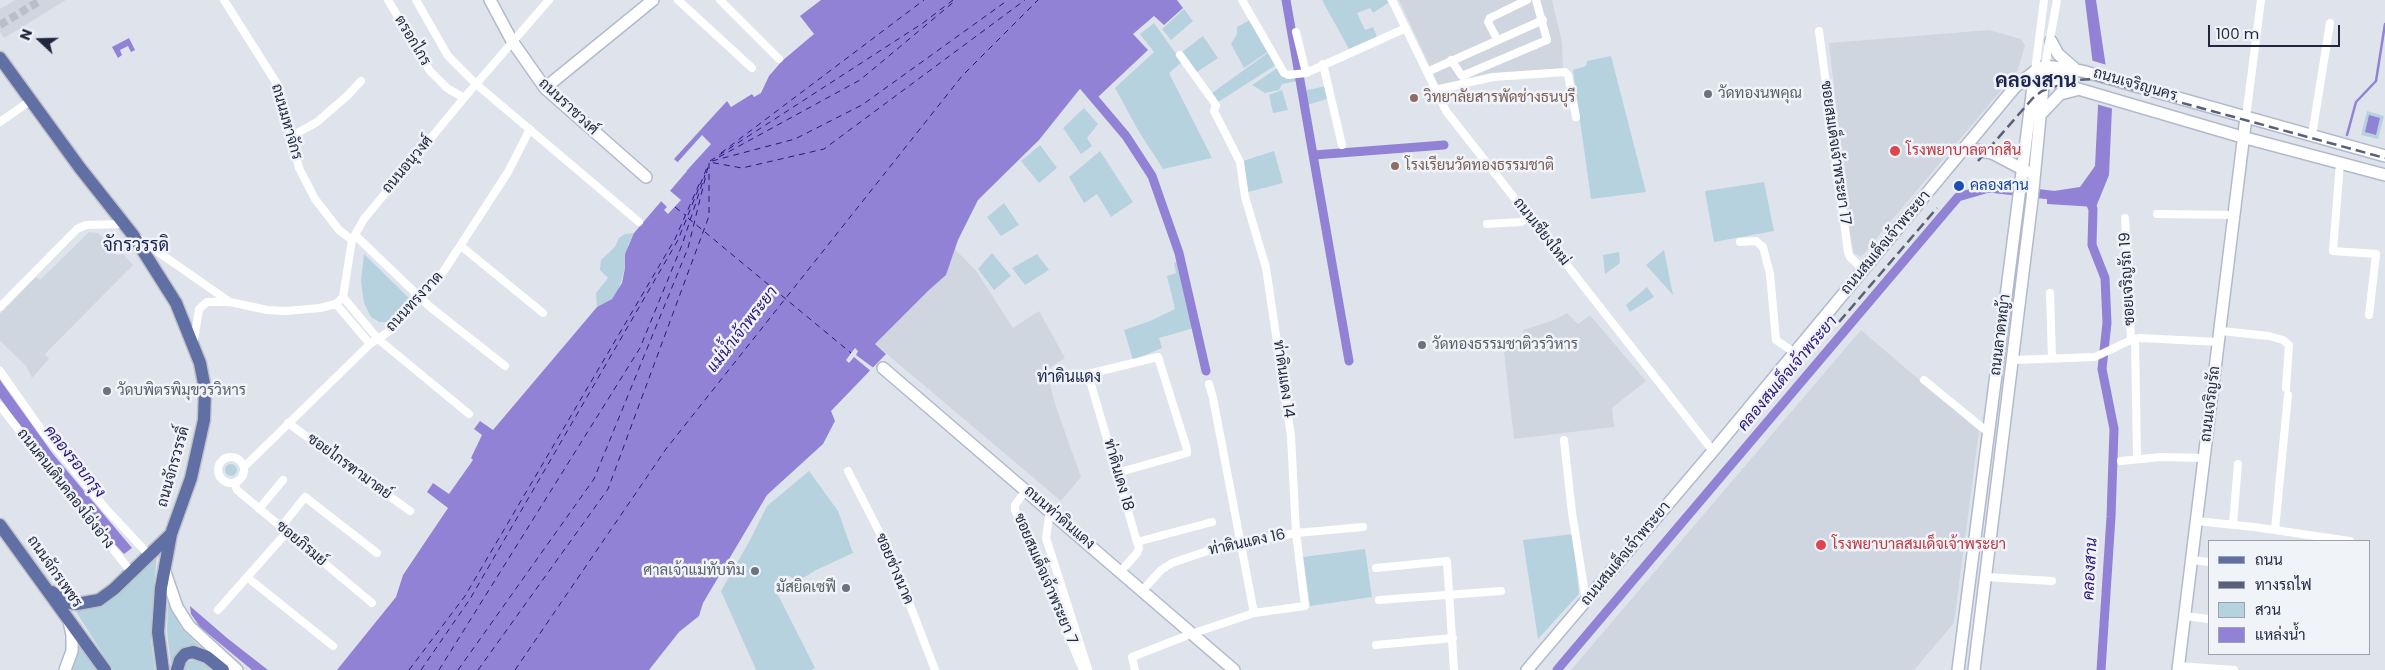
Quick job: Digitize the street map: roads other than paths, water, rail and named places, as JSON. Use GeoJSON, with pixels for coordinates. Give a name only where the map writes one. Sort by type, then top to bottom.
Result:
{"type":"FeatureCollection","features":[{"type":"Feature","properties":{"kind":"main road","name":"ถนนราชวงศ์"},"geometry":{"type":"LineString","coordinates":[[490,0],[512,41],[546,88],[646,177]]}},
{"type":"Feature","properties":{"kind":"main road"},"geometry":{"type":"LineString","coordinates":[[546,88],[653,0]]}},
{"type":"Feature","properties":{"kind":"main road"},"geometry":{"type":"LineString","coordinates":[[2051,42],[2058,54],[2079,70]]}},
{"type":"Feature","properties":{"kind":"main road","name":"ถนนจักรวรรดิ์"},"geometry":{"type":"LineString","coordinates":[[0,58],[30,101],[133,235],[176,303],[200,363],[205,389],[204,420],[191,478],[171,534],[164,569],[158,632],[162,670]]}},
{"type":"Feature","properties":{"kind":"main road"},"geometry":{"type":"LineString","coordinates":[[2035,71],[2046,66]]}},
{"type":"Feature","properties":{"kind":"main road","name":"ถนนเจริญนคร"},"geometry":{"type":"LineString","coordinates":[[2046,66],[2079,70],[2385,156]]}},
{"type":"Feature","properties":{"kind":"main road","name":"ถนนลาดหญ้า"},"geometry":{"type":"LineString","coordinates":[[1974,670],[2013,360],[2046,66]]}},
{"type":"Feature","properties":{"kind":"main road","name":"ถนนเจริญนคร"},"geometry":{"type":"LineString","coordinates":[[2035,71],[2045,79],[2084,91],[2242,137],[2385,175]]}},
{"type":"Feature","properties":{"kind":"main road","name":"ถนนสมเด็จเจ้าพระยา"},"geometry":{"type":"LineString","coordinates":[[1527,670],[1713,451],[2015,87],[2035,71]]}},
{"type":"Feature","properties":{"kind":"main road","name":"ถนนลาดหญ้า"},"geometry":{"type":"LineString","coordinates":[[1958,670],[2035,71]]}},
{"type":"Feature","properties":{"kind":"main road"},"geometry":{"type":"LineString","coordinates":[[2042,113],[2063,92],[2084,91]]}},
{"type":"Feature","properties":{"kind":"main road","name":"ถนนเจริญรัถ"},"geometry":{"type":"LineString","coordinates":[[2178,668],[2220,336],[2242,137],[2246,117]]}},
{"type":"Feature","properties":{"kind":"main road"},"geometry":{"type":"LineString","coordinates":[[1965,148],[1992,153],[2022,168],[2034,182]]}},
{"type":"Feature","properties":{"kind":"main road","name":"ถนนท่าดินแดง"},"geometry":{"type":"LineString","coordinates":[[883,368],[1234,670]]}},
{"type":"Feature","properties":{"kind":"main road","name":"ถนนจักรเพชร"},"geometry":{"type":"LineString","coordinates":[[0,525],[68,618],[72,635],[72,651],[65,670]]}},
{"type":"Feature","properties":{"kind":"main road"},"geometry":{"type":"LineString","coordinates":[[48,590],[70,602],[88,603],[99,600],[114,589],[171,534]]}},
{"type":"Feature","properties":{"kind":"main road"},"geometry":{"type":"LineString","coordinates":[[1974,547],[1989,549]]}},
{"type":"Feature","properties":{"kind":"main road"},"geometry":{"type":"LineString","coordinates":[[164,569],[177,607],[189,626],[237,670]]}},
{"type":"Feature","properties":{"kind":"main road"},"geometry":{"type":"LineString","coordinates":[[68,618],[105,670]]}},
{"type":"Feature","properties":{"kind":"main road"},"geometry":{"type":"LineString","coordinates":[[177,670],[180,660],[185,654],[193,652],[207,657],[223,670]]}},
{"type":"Feature","properties":{"kind":"street","name":"ถนนมหาจักร"},"geometry":{"type":"LineString","coordinates":[[224,0],[279,87],[299,168],[315,199],[339,230],[354,238],[422,299]]}},
{"type":"Feature","properties":{"kind":"street","name":"ตรอกไกร"},"geometry":{"type":"LineString","coordinates":[[388,0],[430,71],[447,88],[464,98]]}},
{"type":"Feature","properties":{"kind":"street"},"geometry":{"type":"LineString","coordinates":[[416,0],[448,56],[476,84],[638,222]]}},
{"type":"Feature","properties":{"kind":"street","name":"ถนนอนุวงศ์"},"geometry":{"type":"LineString","coordinates":[[343,297],[354,238],[364,219],[512,41],[549,0]]}},
{"type":"Feature","properties":{"kind":"street"},"geometry":{"type":"LineString","coordinates":[[678,0],[752,68]]}},
{"type":"Feature","properties":{"kind":"street"},"geometry":{"type":"LineString","coordinates":[[720,0],[779,59]]}},
{"type":"Feature","properties":{"kind":"street"},"geometry":{"type":"LineString","coordinates":[[1242,0],[1284,73],[1294,75],[1306,73],[1406,28]]}},
{"type":"Feature","properties":{"kind":"street","name":"ถนนเชียงใหม่"},"geometry":{"type":"LineString","coordinates":[[1392,0],[1446,111],[1713,451]]}},
{"type":"Feature","properties":{"kind":"street"},"geometry":{"type":"LineString","coordinates":[[1496,40],[1488,22],[1490,18],[1527,0]]}},
{"type":"Feature","properties":{"kind":"street"},"geometry":{"type":"LineString","coordinates":[[1450,60],[1462,76],[1544,42],[1548,38],[1536,0]]}},
{"type":"Feature","properties":{"kind":"street","name":"ถนนลาดหญ้า"},"geometry":{"type":"LineString","coordinates":[[2035,71],[2044,0]]}},
{"type":"Feature","properties":{"kind":"street","name":"ถนนลาดหญ้า"},"geometry":{"type":"LineString","coordinates":[[2046,66],[2057,0]]}},
{"type":"Feature","properties":{"kind":"street"},"geometry":{"type":"LineString","coordinates":[[2246,117],[2261,0]]}},
{"type":"Feature","properties":{"kind":"street"},"geometry":{"type":"LineString","coordinates":[[1427,72],[1450,60],[1543,20]]}},
{"type":"Feature","properties":{"kind":"street"},"geometry":{"type":"LineString","coordinates":[[2312,135],[2330,24]]}},
{"type":"Feature","properties":{"kind":"street","name":"ซอยสมเด็จเจ้าพระยา 17"},"geometry":{"type":"LineString","coordinates":[[1819,31],[1848,252],[1850,257],[1864,270]]}},
{"type":"Feature","properties":{"kind":"street"},"geometry":{"type":"LineString","coordinates":[[1296,32],[1306,73]]}},
{"type":"Feature","properties":{"kind":"street","name":"ท่าดินแดง 14"},"geometry":{"type":"LineString","coordinates":[[1135,670],[1132,658],[1191,634],[1254,613],[1305,606],[1296,533],[1291,436],[1266,268],[1245,197],[1240,162],[1214,111],[1216,105],[1180,55]]}},
{"type":"Feature","properties":{"kind":"street"},"geometry":{"type":"LineString","coordinates":[[1324,64],[1342,145]]}},
{"type":"Feature","properties":{"kind":"street"},"geometry":{"type":"LineString","coordinates":[[1435,90],[1494,77],[1565,72],[1568,75],[1576,117]]}},
{"type":"Feature","properties":{"kind":"street"},"geometry":{"type":"LineString","coordinates":[[292,136],[317,122],[347,96],[360,81]]}},
{"type":"Feature","properties":{"kind":"street"},"geometry":{"type":"LineString","coordinates":[[0,122],[30,101]]}},
{"type":"Feature","properties":{"kind":"street","name":"ถนนทรงวาด"},"geometry":{"type":"LineString","coordinates":[[234,483],[243,475],[244,467],[288,423],[370,344],[391,330],[438,280],[462,246],[508,172],[530,129]]}},
{"type":"Feature","properties":{"kind":"street"},"geometry":{"type":"LineString","coordinates":[[2340,163],[2334,251],[2376,254],[2370,315]]}},
{"type":"Feature","properties":{"kind":"street"},"geometry":{"type":"LineString","coordinates":[[2156,214],[2234,215]]}},
{"type":"Feature","properties":{"kind":"street"},"geometry":{"type":"LineString","coordinates":[[1487,224],[1521,222],[1529,218]]}},
{"type":"Feature","properties":{"kind":"street","name":"ซอยเจริญรัถ 19"},"geometry":{"type":"LineString","coordinates":[[2126,218],[2137,459]]}},
{"type":"Feature","properties":{"kind":"street"},"geometry":{"type":"LineString","coordinates":[[0,308],[77,229],[86,225],[124,224]]}},
{"type":"Feature","properties":{"kind":"street","name":"ถนนจักรวรรดิ์"},"geometry":{"type":"LineString","coordinates":[[133,235],[207,288],[230,302]]}},
{"type":"Feature","properties":{"kind":"street"},"geometry":{"type":"LineString","coordinates":[[1740,242],[1756,242],[1763,247],[1770,274],[1776,340],[1795,353]]}},
{"type":"Feature","properties":{"kind":"street"},"geometry":{"type":"LineString","coordinates":[[462,246],[544,313]]}},
{"type":"Feature","properties":{"kind":"street"},"geometry":{"type":"LineString","coordinates":[[2013,360],[2052,359],[2050,293]]}},
{"type":"Feature","properties":{"kind":"street"},"geometry":{"type":"LineString","coordinates":[[370,344],[336,304],[343,297],[378,339],[469,414]]}},
{"type":"Feature","properties":{"kind":"street"},"geometry":{"type":"LineString","coordinates":[[422,299],[505,366]]}},
{"type":"Feature","properties":{"kind":"street","name":"ถนนจักรวรรดิ์"},"geometry":{"type":"LineString","coordinates":[[193,343],[196,319],[202,305],[217,301],[230,302],[274,311],[320,308],[336,304]]}},
{"type":"Feature","properties":{"kind":"street","name":"ซอยเจริญรัถ 19"},"geometry":{"type":"LineString","coordinates":[[2052,359],[2095,357],[2133,340],[2269,336],[2283,340],[2289,345],[2287,392],[2275,530]]}},
{"type":"Feature","properties":{"kind":"street","name":"ท่าดินเดง 18"},"geometry":{"type":"LineString","coordinates":[[1117,473],[1184,454],[1187,449],[1158,357],[1088,374],[1137,542]]}},
{"type":"Feature","properties":{"kind":"street","name":"ถนนคนเดินคลองโอ่งอ่าง"},"geometry":{"type":"LineString","coordinates":[[0,372],[49,439],[148,557]]}},
{"type":"Feature","properties":{"kind":"street"},"geometry":{"type":"LineString","coordinates":[[1924,380],[1989,433]]}},
{"type":"Feature","properties":{"kind":"street"},"geometry":{"type":"LineString","coordinates":[[1208,384],[1213,398],[1254,613]]}},
{"type":"Feature","properties":{"kind":"street","name":"ถนนคนเดินคลองโอ่งอ่าง"},"geometry":{"type":"LineString","coordinates":[[0,406],[85,516],[132,570]]}},
{"type":"Feature","properties":{"kind":"street","name":"ซอยไกรฑามาตย์"},"geometry":{"type":"LineString","coordinates":[[288,423],[410,511]]}},
{"type":"Feature","properties":{"kind":"street"},"geometry":{"type":"LineString","coordinates":[[1564,440],[1586,600]]}},
{"type":"Feature","properties":{"kind":"street"},"geometry":{"type":"LineString","coordinates":[[234,483],[222,480],[218,472],[220,464],[231,457],[239,460],[244,467]]}},
{"type":"Feature","properties":{"kind":"street"},"geometry":{"type":"LineString","coordinates":[[2121,461],[2205,458]]}},
{"type":"Feature","properties":{"kind":"street"},"geometry":{"type":"LineString","coordinates":[[2233,524],[2238,464]]}},
{"type":"Feature","properties":{"kind":"street","name":"ซอยช่างนาค"},"geometry":{"type":"LineString","coordinates":[[848,471],[890,553],[935,670]]}},
{"type":"Feature","properties":{"kind":"street"},"geometry":{"type":"LineString","coordinates":[[260,509],[283,480]]}},
{"type":"Feature","properties":{"kind":"street","name":"ซอยภิรมย์"},"geometry":{"type":"LineString","coordinates":[[234,483],[237,490],[372,603]]}},
{"type":"Feature","properties":{"kind":"street","name":"ซอยสมเด็จเจ้าพระยา 7"},"geometry":{"type":"LineString","coordinates":[[1026,490],[1016,505],[1016,510],[1083,670]]}},
{"type":"Feature","properties":{"kind":"street"},"geometry":{"type":"LineString","coordinates":[[218,610],[284,530],[305,497],[376,553]]}},
{"type":"Feature","properties":{"kind":"street"},"geometry":{"type":"LineString","coordinates":[[1050,510],[1046,538],[1088,670]]}},
{"type":"Feature","properties":{"kind":"street"},"geometry":{"type":"LineString","coordinates":[[1121,571],[1137,553],[1139,548],[1137,542],[1212,522]]}},
{"type":"Feature","properties":{"kind":"street"},"geometry":{"type":"LineString","coordinates":[[2197,522],[2233,524],[2343,540]]}},
{"type":"Feature","properties":{"kind":"street","name":"ท่าดินแดง 16"},"geometry":{"type":"LineString","coordinates":[[1143,590],[1161,570],[1172,563],[1219,547],[1296,533],[1363,527]]}},
{"type":"Feature","properties":{"kind":"street"},"geometry":{"type":"LineString","coordinates":[[2192,560],[2208,562]]}},
{"type":"Feature","properties":{"kind":"street"},"geometry":{"type":"LineString","coordinates":[[1376,568],[1447,562],[1454,670]]}},
{"type":"Feature","properties":{"kind":"street"},"geometry":{"type":"LineString","coordinates":[[247,577],[333,646]]}},
{"type":"Feature","properties":{"kind":"street"},"geometry":{"type":"LineString","coordinates":[[1985,577],[2052,581]]}},
{"type":"Feature","properties":{"kind":"street"},"geometry":{"type":"LineString","coordinates":[[1379,600],[1501,591]]}},
{"type":"Feature","properties":{"kind":"street"},"geometry":{"type":"LineString","coordinates":[[2185,616],[2208,619]]}},
{"type":"Feature","properties":{"kind":"street"},"geometry":{"type":"LineString","coordinates":[[1376,645],[1453,638]]}},
{"type":"Feature","properties":{"kind":"street"},"geometry":{"type":"LineString","coordinates":[[2178,668],[2234,670]]}},
{"type":"Feature","properties":{"kind":"water","name":"แม่น้ำเจ้าพระยา"},"geometry":{"type":"Polygon","coordinates":[[[821,0],[1177,0],[1183,8],[1164,25],[1154,16],[1133,34],[1148,50],[1098,97],[1083,85],[1039,140],[978,200],[958,240],[946,275],[875,344],[886,354],[831,411],[835,421],[823,444],[767,495],[703,603],[699,616],[679,632],[649,670],[337,670],[396,597],[403,575],[448,508],[427,492],[433,483],[449,494],[473,460],[471,458],[482,435],[474,429],[480,421],[493,430],[597,307],[612,299],[622,283],[625,254],[634,233],[687,171],[674,159],[727,101],[731,107],[752,94],[754,97],[761,93],[769,76],[782,61],[814,34],[800,16],[821,0]]]}},
{"type":"Feature","properties":{"kind":"water"},"geometry":{"type":"Polygon","coordinates":[[[2085,0],[2096,0],[2112,108],[2109,175],[2096,207],[2047,204],[2047,192],[2080,187],[2095,166],[2098,106],[2085,0]]]}},
{"type":"Feature","properties":{"kind":"water"},"geometry":{"type":"Polygon","coordinates":[[[129,38],[135,50],[131,52],[128,46],[120,50],[122,55],[118,58],[112,47],[129,38]]]}},
{"type":"Feature","properties":{"kind":"water"},"geometry":{"type":"Polygon","coordinates":[[[2369,115],[2380,118],[2376,135],[2365,132],[2369,115]]]}},
{"type":"Feature","properties":{"kind":"water","name":"คลองรอบกรุง"},"geometry":{"type":"Polygon","coordinates":[[[0,380],[53,454],[132,548],[124,554],[95,523],[42,456],[0,398],[0,380]]]}},
{"type":"Feature","properties":{"kind":"water"},"geometry":{"type":"Polygon","coordinates":[[[190,606],[268,670],[252,670],[200,627],[191,614],[190,606]]]}},
{"type":"Feature","properties":{"kind":"waterway"},"geometry":{"type":"LineString","coordinates":[[1286,0],[1349,361]]}},
{"type":"Feature","properties":{"kind":"waterway"},"geometry":{"type":"LineString","coordinates":[[2347,135],[2356,102],[2376,81],[2385,24]]}},
{"type":"Feature","properties":{"kind":"waterway"},"geometry":{"type":"LineString","coordinates":[[1076,77],[1126,136],[1152,176],[1179,253],[1206,371]]}},
{"type":"Feature","properties":{"kind":"waterway"},"geometry":{"type":"LineString","coordinates":[[1314,155],[1444,145]]}},
{"type":"Feature","properties":{"kind":"waterway","name":"คลองสมเด็จเจ้าพระยา"},"geometry":{"type":"LineString","coordinates":[[1557,670],[1958,197],[1989,188],[2059,196]]}},
{"type":"Feature","properties":{"kind":"waterway","name":"คลองสาน"},"geometry":{"type":"LineString","coordinates":[[2087,196],[2093,209],[2092,245],[2105,278],[2107,323],[2102,369],[2114,429],[2111,517],[2101,670]]}},
{"type":"Feature","properties":{"kind":"tunnel"},"geometry":{"type":"LineString","coordinates":[[0,25],[41,0]]}},
{"type":"Feature","properties":{"kind":"railway"},"geometry":{"type":"LineString","coordinates":[[1978,161],[2033,98],[2042,91],[2075,80],[2094,79],[2385,158]]}},
{"type":"Feature","properties":{"kind":"railway"},"geometry":{"type":"LineString","coordinates":[[1839,322],[1937,208]]}},
{"type":"Feature","properties":{"kind":"place","name":"วัดทองนพคุณ"},"geometry":{"type":"Point","coordinates":[1708,94]}},
{"type":"Feature","properties":{"kind":"place","name":"วิทยาลัยสารพัดช่างธนบุรี"},"geometry":{"type":"Point","coordinates":[1414,98]}},
{"type":"Feature","properties":{"kind":"place","name":"โรงพยาบาลตากสิน"},"geometry":{"type":"Point","coordinates":[1895,151]}},
{"type":"Feature","properties":{"kind":"place","name":"โรงเรียนวัดทองธรรมชาติ"},"geometry":{"type":"Point","coordinates":[1395,166]}},
{"type":"Feature","properties":{"kind":"place","name":"คลองสาน"},"geometry":{"type":"Point","coordinates":[1959,186]}},
{"type":"Feature","properties":{"kind":"place","name":"วัดทองธรรมชาติวรวิหาร"},"geometry":{"type":"Point","coordinates":[1422,345]}},
{"type":"Feature","properties":{"kind":"place","name":"วัดบพิตรพิมุขวรวิหาร"},"geometry":{"type":"Point","coordinates":[107,391]}},
{"type":"Feature","properties":{"kind":"place","name":"โรงพยาบาลสมเด็จเจ้าพระยา"},"geometry":{"type":"Point","coordinates":[1821,545]}},
{"type":"Feature","properties":{"kind":"place","name":"ศาลเจ้าแม่ทับทิม"},"geometry":{"type":"Point","coordinates":[755,571]}},
{"type":"Feature","properties":{"kind":"place","name":"มัสยิดเซฟี"},"geometry":{"type":"Point","coordinates":[846,588]}},
{"type":"Feature","properties":{"kind":"district","name":"คลองสาน"},"geometry":{"type":"Point","coordinates":[2036,82]}},
{"type":"Feature","properties":{"kind":"district","name":"จักรวรรดิ"},"geometry":{"type":"Point","coordinates":[136,246]}},
{"type":"Feature","properties":{"kind":"district","name":"ท่าดินแดง"},"geometry":{"type":"Point","coordinates":[1069,378]}}]}
